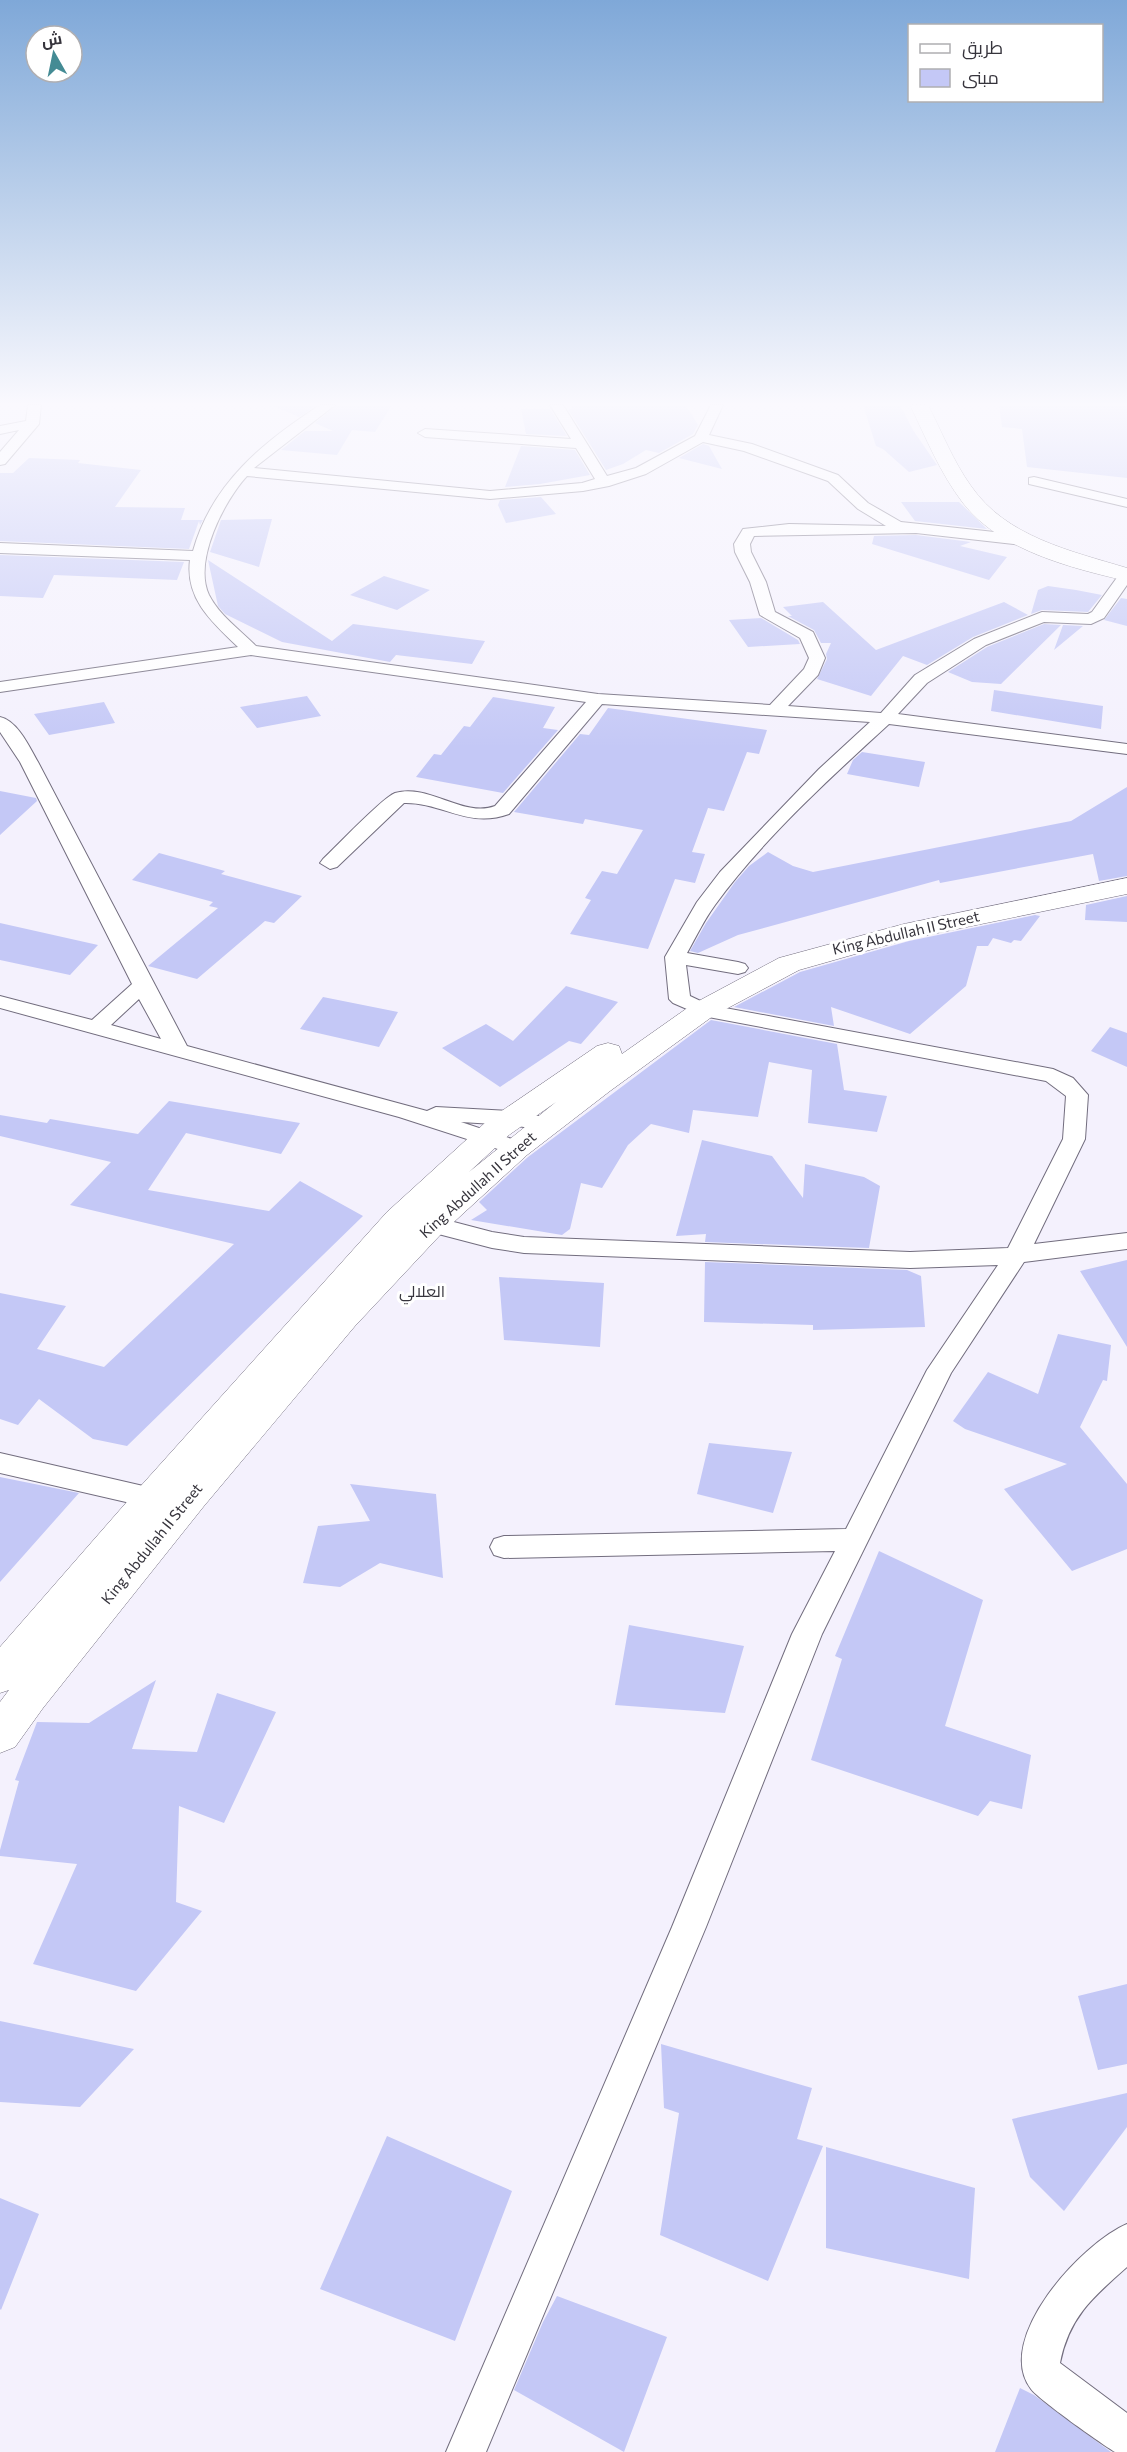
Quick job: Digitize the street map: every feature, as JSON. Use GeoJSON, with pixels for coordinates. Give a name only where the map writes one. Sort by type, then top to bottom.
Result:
{"type":"FeatureCollection","features":[{"type":"Feature","properties":{"kind":"main road"},"geometry":{"type":"LineString","coordinates":[[990,519],[995,524],[1031,541],[1126,571]]}},
{"type":"Feature","properties":{"kind":"main road"},"geometry":{"type":"LineString","coordinates":[[1019,519],[1038,531],[1126,571]]}},
{"type":"Feature","properties":{"kind":"main road","name":"King Abdullah II Street"},"geometry":{"type":"LineString","coordinates":[[0,1735],[28,1696],[198,1487],[343,1318],[514,1133],[691,1005],[738,968],[773,954],[880,924],[1127,871]]}},
{"type":"Feature","properties":{"kind":"main road","name":"King Abdullah II Street"},"geometry":{"type":"LineString","coordinates":[[0,1676],[152,1498],[399,1220],[484,1139],[547,1124],[669,1032],[691,1005],[789,964],[837,949],[971,917],[1127,886]]}},
{"type":"Feature","properties":{"kind":"street"},"geometry":{"type":"LineString","coordinates":[[214,519],[196,563],[197,585],[212,611],[251,650]]}},
{"type":"Feature","properties":{"kind":"street"},"geometry":{"type":"LineString","coordinates":[[885,519],[897,526],[913,529],[1031,541]]}},
{"type":"Feature","properties":{"kind":"street"},"geometry":{"type":"LineString","coordinates":[[776,710],[812,671],[817,658],[807,635],[768,615],[758,582],[743,552],[742,544],[748,532],[791,527],[913,529]]}},
{"type":"Feature","properties":{"kind":"street"},"geometry":{"type":"LineString","coordinates":[[0,548],[199,556]]}},
{"type":"Feature","properties":{"kind":"street"},"geometry":{"type":"LineString","coordinates":[[466,2452],[688,1927],[807,1634],[940,1370],[1016,1256],[1074,1139],[1077,1095],[1065,1083],[1041,1072],[902,1049],[691,1005],[675,957],[704,906],[727,876],[825,773],[885,718],[921,678],[980,642],[1042,617],[1091,619],[1098,615],[1126,571]]}},
{"type":"Feature","properties":{"kind":"street"},"geometry":{"type":"LineString","coordinates":[[0,687],[251,650],[598,699],[885,718],[1127,749]]}},
{"type":"Feature","properties":{"kind":"street"},"geometry":{"type":"LineString","coordinates":[[330,863],[399,798],[411,797],[494,814],[502,810],[598,699]]}},
{"type":"Feature","properties":{"kind":"street"},"geometry":{"type":"LineString","coordinates":[[0,722],[17,742],[69,840],[141,986],[179,1051]]}},
{"type":"Feature","properties":{"kind":"street"},"geometry":{"type":"LineString","coordinates":[[675,957],[738,968]]}},
{"type":"Feature","properties":{"kind":"street"},"geometry":{"type":"LineString","coordinates":[[97,1027],[141,986]]}},
{"type":"Feature","properties":{"kind":"street"},"geometry":{"type":"LineString","coordinates":[[0,1002],[407,1113],[484,1139]]}},
{"type":"Feature","properties":{"kind":"street"},"geometry":{"type":"LineString","coordinates":[[407,1113],[514,1133]]}},
{"type":"Feature","properties":{"kind":"street"},"geometry":{"type":"LineString","coordinates":[[431,1224],[492,1240],[535,1245],[910,1260],[1016,1256],[1041,1250],[1127,1240]]}},
{"type":"Feature","properties":{"kind":"street"},"geometry":{"type":"LineString","coordinates":[[0,1463],[152,1498]]}},
{"type":"Feature","properties":{"kind":"street"},"geometry":{"type":"LineString","coordinates":[[504,1547],[854,1540]]}},
{"type":"Feature","properties":{"kind":"street"},"geometry":{"type":"LineString","coordinates":[[1127,2243],[1067,2294],[1057,2311],[1040,2365],[1045,2376],[1127,2437]]}},
{"type":"Feature","properties":{"kind":"building"},"geometry":{"type":"Polygon","coordinates":[[[0,519],[203,520],[200,525],[199,521],[189,549],[0,541],[0,519]]]}},
{"type":"Feature","properties":{"kind":"building"},"geometry":{"type":"Polygon","coordinates":[[[272,519],[259,567],[210,552],[221,520],[272,519]]]}},
{"type":"Feature","properties":{"kind":"building"},"geometry":{"type":"Polygon","coordinates":[[[504,519],[526,519],[506,523],[504,519]]]}},
{"type":"Feature","properties":{"kind":"building"},"geometry":{"type":"Polygon","coordinates":[[[914,519],[977,519],[987,529],[914,519]]]}},
{"type":"Feature","properties":{"kind":"building"},"geometry":{"type":"Polygon","coordinates":[[[916,535],[971,542],[960,546],[1007,557],[989,580],[872,544],[874,536],[916,535]]]}},
{"type":"Feature","properties":{"kind":"building"},"geometry":{"type":"Polygon","coordinates":[[[0,555],[184,562],[177,580],[54,575],[43,598],[0,596],[0,555]]]}},
{"type":"Feature","properties":{"kind":"building"},"geometry":{"type":"Polygon","coordinates":[[[208,560],[332,641],[353,624],[485,641],[472,664],[396,655],[390,662],[282,642],[225,614],[218,606],[208,560]]]}},
{"type":"Feature","properties":{"kind":"building"},"geometry":{"type":"Polygon","coordinates":[[[384,576],[430,590],[397,610],[350,595],[384,576]]]}},
{"type":"Feature","properties":{"kind":"building"},"geometry":{"type":"Polygon","coordinates":[[[1048,586],[1102,595],[1088,612],[1042,610],[1031,614],[1038,590],[1048,586]]]}},
{"type":"Feature","properties":{"kind":"building"},"geometry":{"type":"Polygon","coordinates":[[[1121,598],[1127,599],[1127,626],[1104,620],[1121,598]]]}},
{"type":"Feature","properties":{"kind":"building"},"geometry":{"type":"Polygon","coordinates":[[[823,602],[876,650],[1004,602],[1028,615],[973,637],[927,665],[903,656],[871,696],[817,679],[827,659],[826,654],[831,643],[821,643],[814,630],[788,616],[792,616],[783,607],[823,602]]]}},
{"type":"Feature","properties":{"kind":"building"},"geometry":{"type":"Polygon","coordinates":[[[761,618],[798,640],[800,644],[748,647],[729,620],[761,618]]]}},
{"type":"Feature","properties":{"kind":"building"},"geometry":{"type":"Polygon","coordinates":[[[1044,624],[1061,625],[1001,684],[972,682],[948,672],[987,647],[1044,624]]]}},
{"type":"Feature","properties":{"kind":"building"},"geometry":{"type":"Polygon","coordinates":[[[1063,625],[1083,626],[1054,650],[1063,625]]]}},
{"type":"Feature","properties":{"kind":"building"},"geometry":{"type":"Polygon","coordinates":[[[994,690],[1103,706],[1101,729],[991,711],[994,690]]]}},
{"type":"Feature","properties":{"kind":"building"},"geometry":{"type":"Polygon","coordinates":[[[307,696],[321,716],[257,728],[240,707],[307,696]]]}},
{"type":"Feature","properties":{"kind":"building"},"geometry":{"type":"Polygon","coordinates":[[[493,697],[555,707],[543,728],[558,730],[503,793],[416,777],[434,754],[441,755],[464,726],[470,727],[493,697]]]}},
{"type":"Feature","properties":{"kind":"building"},"geometry":{"type":"Polygon","coordinates":[[[104,702],[115,723],[49,735],[34,714],[104,702]]]}},
{"type":"Feature","properties":{"kind":"building"},"geometry":{"type":"Polygon","coordinates":[[[608,708],[767,730],[759,754],[747,752],[724,811],[708,808],[692,852],[705,854],[695,883],[675,879],[648,949],[570,934],[591,900],[585,898],[602,871],[617,874],[643,830],[585,819],[583,824],[514,812],[580,734],[589,735],[608,708]]]}},
{"type":"Feature","properties":{"kind":"building"},"geometry":{"type":"Polygon","coordinates":[[[862,752],[925,762],[919,787],[847,774],[853,760],[862,752]]]}},
{"type":"Feature","properties":{"kind":"building"},"geometry":{"type":"Polygon","coordinates":[[[1127,787],[1127,876],[1099,881],[1093,854],[940,883],[939,880],[738,935],[698,953],[690,951],[706,923],[735,882],[749,866],[768,852],[793,866],[813,872],[1071,821],[1127,787]]]}},
{"type":"Feature","properties":{"kind":"building"},"geometry":{"type":"Polygon","coordinates":[[[0,791],[36,798],[37,801],[0,835],[0,791]]]}},
{"type":"Feature","properties":{"kind":"building"},"geometry":{"type":"Polygon","coordinates":[[[159,853],[225,871],[221,874],[302,896],[274,923],[265,921],[197,979],[148,966],[218,908],[209,906],[213,902],[132,880],[159,853]]]}},
{"type":"Feature","properties":{"kind":"building"},"geometry":{"type":"Polygon","coordinates":[[[1127,896],[1127,922],[1085,920],[1086,905],[1127,896]]]}},
{"type":"Feature","properties":{"kind":"building"},"geometry":{"type":"Polygon","coordinates":[[[1035,915],[1040,916],[1021,941],[1014,940],[1011,943],[993,938],[988,946],[977,946],[966,986],[910,1034],[831,1007],[834,1026],[734,1007],[800,972],[909,941],[1035,915]]]}},
{"type":"Feature","properties":{"kind":"building"},"geometry":{"type":"Polygon","coordinates":[[[0,923],[98,945],[70,975],[0,960],[0,923]]]}},
{"type":"Feature","properties":{"kind":"building"},"geometry":{"type":"Polygon","coordinates":[[[566,986],[618,1002],[581,1044],[569,1041],[500,1087],[442,1048],[486,1024],[513,1041],[566,986]]]}},
{"type":"Feature","properties":{"kind":"building"},"geometry":{"type":"Polygon","coordinates":[[[323,997],[398,1012],[379,1047],[300,1029],[323,997]]]}},
{"type":"Feature","properties":{"kind":"building"},"geometry":{"type":"Polygon","coordinates":[[[711,1020],[837,1044],[844,1090],[887,1096],[877,1132],[808,1123],[812,1070],[769,1062],[758,1117],[693,1110],[689,1133],[651,1124],[628,1145],[602,1188],[581,1183],[570,1229],[562,1235],[471,1220],[487,1210],[479,1202],[528,1157],[711,1020]]]}},
{"type":"Feature","properties":{"kind":"building"},"geometry":{"type":"Polygon","coordinates":[[[1110,1027],[1127,1033],[1127,1067],[1091,1051],[1110,1027]]]}},
{"type":"Feature","properties":{"kind":"building"},"geometry":{"type":"Polygon","coordinates":[[[169,1101],[300,1123],[281,1154],[186,1133],[148,1190],[269,1211],[300,1181],[363,1216],[127,1446],[93,1439],[39,1399],[18,1425],[0,1419],[0,1293],[66,1306],[37,1349],[104,1367],[234,1244],[70,1205],[111,1162],[0,1136],[0,1115],[47,1123],[50,1119],[138,1134],[169,1101]]]}},
{"type":"Feature","properties":{"kind":"building"},"geometry":{"type":"Polygon","coordinates":[[[702,1140],[772,1156],[803,1198],[805,1164],[864,1177],[880,1186],[869,1248],[705,1242],[706,1234],[676,1236],[702,1140]]]}},
{"type":"Feature","properties":{"kind":"building"},"geometry":{"type":"Polygon","coordinates":[[[1127,1260],[1127,1347],[1080,1271],[1127,1260]]]}},
{"type":"Feature","properties":{"kind":"building"},"geometry":{"type":"Polygon","coordinates":[[[705,1262],[907,1270],[921,1276],[925,1327],[813,1330],[813,1325],[704,1322],[705,1262]]]}},
{"type":"Feature","properties":{"kind":"building"},"geometry":{"type":"Polygon","coordinates":[[[499,1277],[604,1283],[600,1347],[504,1340],[499,1277]]]}},
{"type":"Feature","properties":{"kind":"building"},"geometry":{"type":"Polygon","coordinates":[[[1058,1334],[1111,1345],[1107,1381],[1103,1380],[1080,1427],[1127,1484],[1127,1549],[1072,1571],[1004,1489],[1067,1464],[965,1429],[953,1421],[988,1372],[1038,1394],[1058,1334]]]}},
{"type":"Feature","properties":{"kind":"building"},"geometry":{"type":"Polygon","coordinates":[[[709,1443],[792,1452],[773,1513],[697,1494],[709,1443]]]}},
{"type":"Feature","properties":{"kind":"building"},"geometry":{"type":"Polygon","coordinates":[[[0,1477],[79,1493],[0,1582],[0,1477]]]}},
{"type":"Feature","properties":{"kind":"building"},"geometry":{"type":"Polygon","coordinates":[[[350,1484],[436,1494],[443,1578],[380,1563],[340,1587],[303,1583],[318,1526],[370,1521],[350,1484]]]}},
{"type":"Feature","properties":{"kind":"building"},"geometry":{"type":"Polygon","coordinates":[[[879,1551],[983,1600],[945,1726],[1031,1755],[1022,1809],[990,1801],[978,1816],[811,1760],[842,1659],[835,1656],[879,1551]]]}},
{"type":"Feature","properties":{"kind":"building"},"geometry":{"type":"Polygon","coordinates":[[[629,1625],[744,1646],[725,1713],[615,1705],[629,1625]]]}},
{"type":"Feature","properties":{"kind":"building"},"geometry":{"type":"Polygon","coordinates":[[[156,1680],[132,1749],[197,1752],[217,1693],[276,1712],[224,1823],[179,1806],[176,1902],[202,1911],[136,1991],[33,1964],[77,1864],[0,1856],[0,1850],[19,1781],[15,1780],[37,1722],[89,1723],[156,1680]]]}},
{"type":"Feature","properties":{"kind":"building"},"geometry":{"type":"Polygon","coordinates":[[[1127,1984],[1127,2064],[1098,2070],[1078,1996],[1127,1984]]]}},
{"type":"Feature","properties":{"kind":"building"},"geometry":{"type":"Polygon","coordinates":[[[0,2021],[134,2049],[80,2107],[0,2102],[0,2021]]]}},
{"type":"Feature","properties":{"kind":"building"},"geometry":{"type":"Polygon","coordinates":[[[661,2044],[812,2088],[797,2139],[823,2146],[768,2281],[660,2235],[679,2113],[664,2108],[661,2044]]]}},
{"type":"Feature","properties":{"kind":"building"},"geometry":{"type":"Polygon","coordinates":[[[1127,2093],[1127,2127],[1064,2211],[1030,2177],[1012,2119],[1127,2093]]]}},
{"type":"Feature","properties":{"kind":"building"},"geometry":{"type":"Polygon","coordinates":[[[387,2136],[512,2191],[455,2341],[320,2289],[387,2136]]]}},
{"type":"Feature","properties":{"kind":"building"},"geometry":{"type":"Polygon","coordinates":[[[826,2147],[975,2188],[969,2279],[826,2248],[826,2147]]]}},
{"type":"Feature","properties":{"kind":"building"},"geometry":{"type":"Polygon","coordinates":[[[0,2198],[39,2214],[1,2310],[0,2309],[0,2198]]]}},
{"type":"Feature","properties":{"kind":"building"},"geometry":{"type":"Polygon","coordinates":[[[557,2296],[667,2337],[624,2452],[514,2390],[543,2322],[557,2296]]]}},
{"type":"Feature","properties":{"kind":"building"},"geometry":{"type":"Polygon","coordinates":[[[1020,2388],[1034,2395],[1111,2452],[995,2452],[1020,2388]]]}},
{"type":"Feature","properties":{"kind":"district","name":"العلالي"},"geometry":{"type":"Point","coordinates":[422,1291]}}]}
